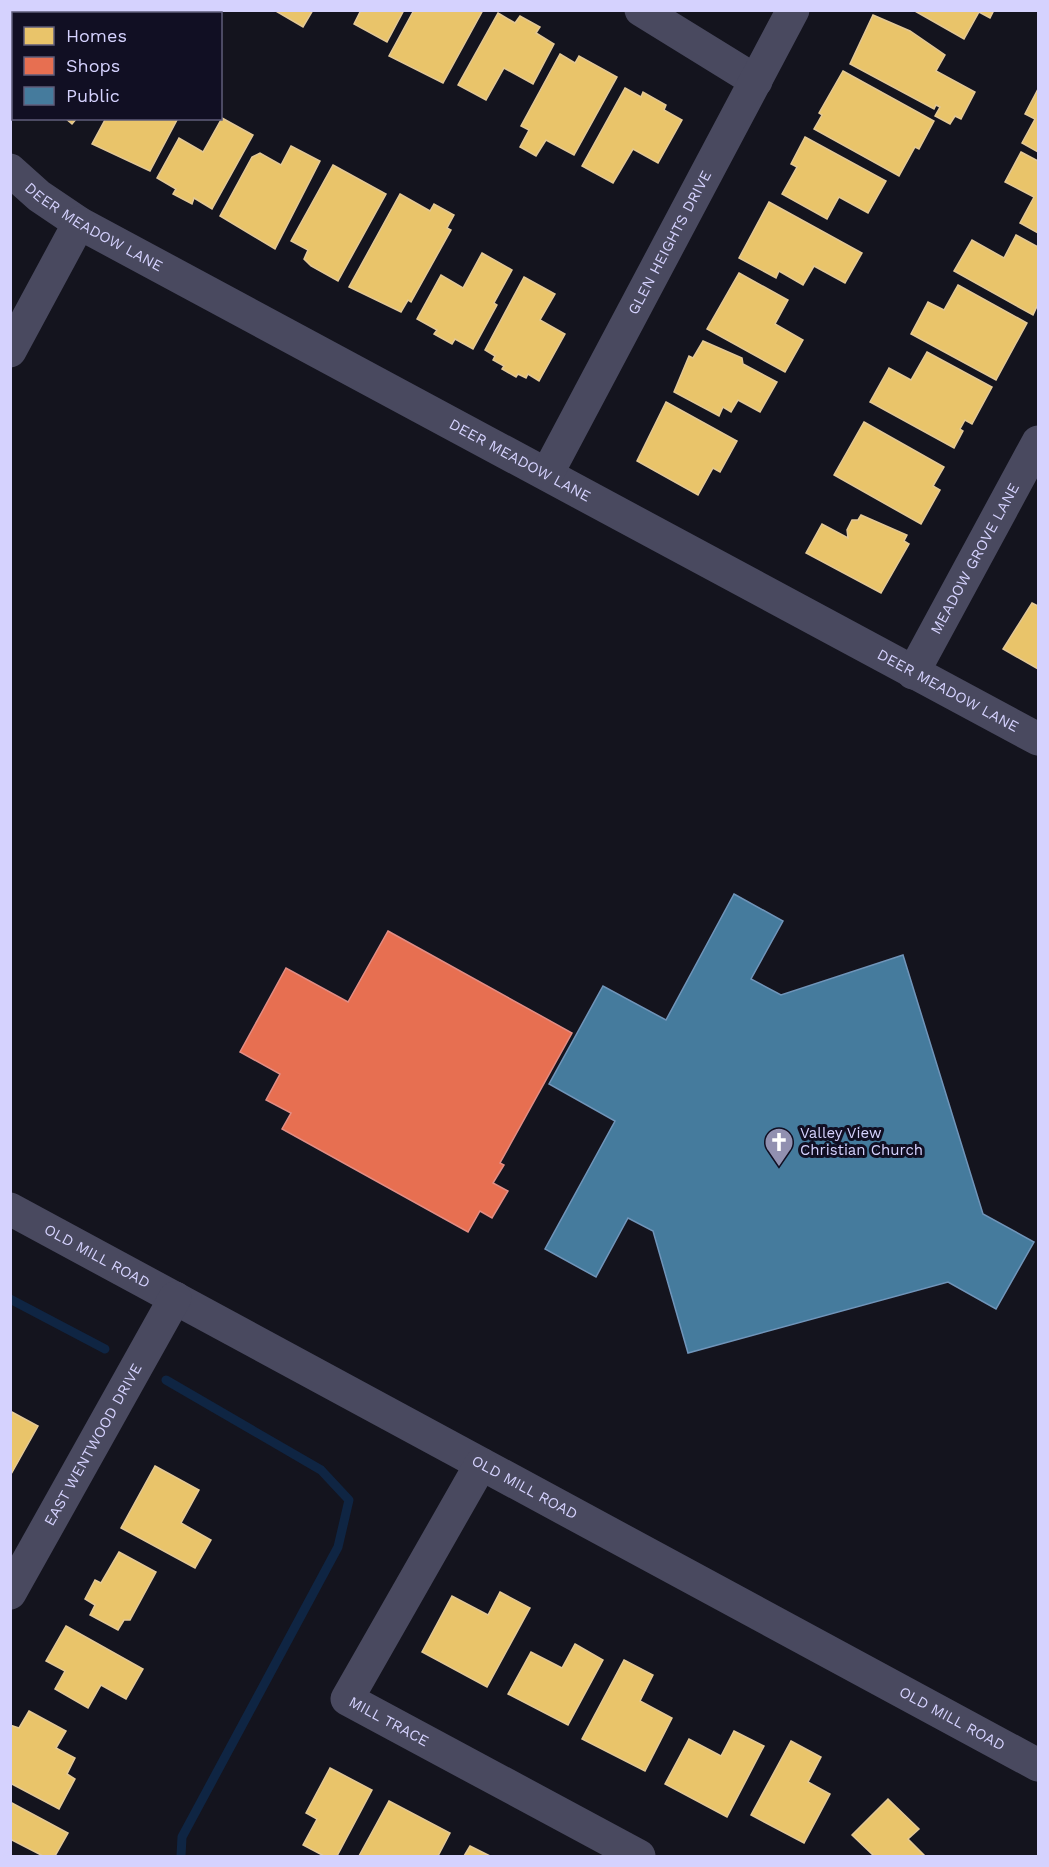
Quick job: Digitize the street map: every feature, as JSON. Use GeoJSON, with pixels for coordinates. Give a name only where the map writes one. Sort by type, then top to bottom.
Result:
{"type":"FeatureCollection","features":[{"type":"Feature","properties":{"kind":"street"},"geometry":{"type":"LineString","coordinates":[[641,10],[756,81]]}},
{"type":"Feature","properties":{"kind":"street","name":"GLEN HEIGHTS DRIVE"},"geometry":{"type":"LineString","coordinates":[[547,474],[793,10]]}},
{"type":"Feature","properties":{"kind":"street","name":"DEER MEADOW LANE"},"geometry":{"type":"LineString","coordinates":[[10,170],[39,196],[79,223],[547,474],[913,674],[1038,739]]}},
{"type":"Feature","properties":{"kind":"street"},"geometry":{"type":"LineString","coordinates":[[10,351],[79,223]]}},
{"type":"Feature","properties":{"kind":"street","name":"MEADOW GROVE LANE"},"geometry":{"type":"LineString","coordinates":[[913,674],[1038,442]]}},
{"type":"Feature","properties":{"kind":"street","name":"OLD MILL ROAD"},"geometry":{"type":"LineString","coordinates":[[10,1209],[1038,1765]]}},
{"type":"Feature","properties":{"kind":"street","name":"EAST WENTWOOD DRIVE"},"geometry":{"type":"LineString","coordinates":[[12,1585],[175,1298]]}},
{"type":"Feature","properties":{"kind":"street","name":"MILL TRACE"},"geometry":{"type":"LineString","coordinates":[[481,1464],[346,1699],[639,1857]]}},
{"type":"Feature","properties":{"kind":"building: Homes"},"geometry":{"type":"Polygon","coordinates":[[[10,10],[33,10],[32,12],[12,12],[12,65],[10,64],[10,10]]]}},
{"type":"Feature","properties":{"kind":"building: Homes"},"geometry":{"type":"Polygon","coordinates":[[[274,10],[313,10],[303,27],[274,10]]]}},
{"type":"Feature","properties":{"kind":"building: Homes"},"geometry":{"type":"Polygon","coordinates":[[[361,10],[404,10],[387,42],[354,24],[361,10]]]}},
{"type":"Feature","properties":{"kind":"building: Homes"},"geometry":{"type":"Polygon","coordinates":[[[414,10],[483,10],[443,83],[389,56],[414,10]]]}},
{"type":"Feature","properties":{"kind":"building: Homes"},"geometry":{"type":"Polygon","coordinates":[[[913,10],[994,10],[990,18],[979,12],[964,39],[913,10]]]}},
{"type":"Feature","properties":{"kind":"building: Homes"},"geometry":{"type":"Polygon","coordinates":[[[498,13],[515,23],[520,16],[540,27],[536,33],[554,44],[533,84],[504,68],[486,100],[458,85],[498,13]]]}},
{"type":"Feature","properties":{"kind":"building: Homes"},"geometry":{"type":"Polygon","coordinates":[[[873,15],[910,31],[945,55],[936,71],[975,92],[961,119],[955,116],[950,124],[935,116],[940,107],[936,105],[934,109],[850,64],[873,15]]]}},
{"type":"Feature","properties":{"kind":"building: Homes"},"geometry":{"type":"Polygon","coordinates":[[[560,54],[575,63],[579,56],[617,77],[574,155],[546,140],[536,156],[520,147],[529,130],[521,126],[560,54]]]}},
{"type":"Feature","properties":{"kind":"building: Homes"},"geometry":{"type":"Polygon","coordinates":[[[843,71],[934,121],[919,149],[915,147],[899,176],[814,129],[822,115],[819,113],[843,71]]]}},
{"type":"Feature","properties":{"kind":"building: Homes"},"geometry":{"type":"Polygon","coordinates":[[[625,88],[641,97],[643,92],[666,105],[664,110],[682,120],[658,163],[633,149],[613,183],[582,166],[625,88]]]}},
{"type":"Feature","properties":{"kind":"building: Homes"},"geometry":{"type":"Polygon","coordinates":[[[1038,89],[1038,152],[1022,143],[1035,119],[1025,114],[1038,89]]]}},
{"type":"Feature","properties":{"kind":"building: Homes"},"geometry":{"type":"Polygon","coordinates":[[[222,118],[253,135],[212,209],[194,198],[192,204],[173,194],[176,189],[157,178],[179,138],[203,152],[222,118]]]}},
{"type":"Feature","properties":{"kind":"building: Homes"},"geometry":{"type":"Polygon","coordinates":[[[105,120],[177,120],[150,171],[92,144],[105,120]]]}},
{"type":"Feature","properties":{"kind":"building: Homes"},"geometry":{"type":"Polygon","coordinates":[[[805,137],[886,181],[868,213],[839,197],[827,219],[782,194],[797,167],[791,164],[805,137]]]}},
{"type":"Feature","properties":{"kind":"building: Homes"},"geometry":{"type":"Polygon","coordinates":[[[291,146],[320,161],[275,249],[220,216],[252,157],[260,153],[281,165],[291,146]]]}},
{"type":"Feature","properties":{"kind":"building: Homes"},"geometry":{"type":"Polygon","coordinates":[[[1021,152],[1038,161],[1038,233],[1020,223],[1034,197],[1005,182],[1021,152]]]}},
{"type":"Feature","properties":{"kind":"building: Homes"},"geometry":{"type":"Polygon","coordinates":[[[333,165],[386,194],[338,281],[311,266],[304,259],[308,250],[291,241],[333,165]]]}},
{"type":"Feature","properties":{"kind":"building: Homes"},"geometry":{"type":"Polygon","coordinates":[[[400,194],[430,211],[434,204],[454,215],[447,228],[451,230],[411,302],[408,300],[401,312],[349,287],[400,194]]]}},
{"type":"Feature","properties":{"kind":"building: Homes"},"geometry":{"type":"Polygon","coordinates":[[[769,202],[862,253],[845,283],[814,266],[803,285],[779,271],[776,278],[739,258],[769,202]]]}},
{"type":"Feature","properties":{"kind":"building: Homes"},"geometry":{"type":"Polygon","coordinates":[[[1016,235],[1038,247],[1038,304],[1033,315],[954,271],[972,240],[1004,258],[1016,235]]]}},
{"type":"Feature","properties":{"kind":"building: Homes"},"geometry":{"type":"Polygon","coordinates":[[[482,253],[512,270],[494,303],[497,305],[473,349],[455,339],[452,344],[434,334],[437,330],[417,319],[441,275],[463,288],[482,253]]]}},
{"type":"Feature","properties":{"kind":"building: Homes"},"geometry":{"type":"Polygon","coordinates":[[[739,273],[788,300],[775,324],[803,340],[785,372],[707,329],[739,273]]]}},
{"type":"Feature","properties":{"kind":"building: Homes"},"geometry":{"type":"Polygon","coordinates":[[[524,277],[555,294],[540,320],[565,334],[539,381],[528,374],[526,378],[518,374],[516,377],[502,369],[504,366],[493,360],[495,356],[485,350],[524,277]]]}},
{"type":"Feature","properties":{"kind":"building: Homes"},"geometry":{"type":"Polygon","coordinates":[[[958,285],[1027,323],[996,380],[911,334],[928,302],[944,310],[958,285]]]}},
{"type":"Feature","properties":{"kind":"building: Homes"},"geometry":{"type":"Polygon","coordinates":[[[703,341],[742,358],[743,364],[777,382],[760,412],[738,400],[731,412],[723,407],[719,416],[674,392],[689,356],[693,358],[703,341]]]}},
{"type":"Feature","properties":{"kind":"building: Homes"},"geometry":{"type":"Polygon","coordinates":[[[927,352],[992,387],[972,424],[965,420],[960,429],[963,431],[954,448],[870,402],[889,368],[911,380],[927,352]]]}},
{"type":"Feature","properties":{"kind":"building: Homes"},"geometry":{"type":"Polygon","coordinates":[[[666,402],[737,441],[720,472],[713,468],[698,495],[637,461],[666,402]]]}},
{"type":"Feature","properties":{"kind":"building: Homes"},"geometry":{"type":"Polygon","coordinates":[[[864,422],[944,467],[933,486],[940,490],[921,524],[834,475],[864,422]]]}},
{"type":"Feature","properties":{"kind":"building: Homes"},"geometry":{"type":"Polygon","coordinates":[[[861,515],[907,535],[904,541],[909,544],[881,593],[806,553],[822,524],[848,538],[847,530],[852,520],[858,520],[861,515]]]}},
{"type":"Feature","properties":{"kind":"building: Homes"},"geometry":{"type":"Polygon","coordinates":[[[1032,603],[1038,606],[1038,669],[1003,649],[1032,603]]]}},
{"type":"Feature","properties":{"kind":"building: Homes"},"geometry":{"type":"Polygon","coordinates":[[[10,1411],[38,1426],[10,1476],[10,1411]]]}},
{"type":"Feature","properties":{"kind":"building: Homes"},"geometry":{"type":"Polygon","coordinates":[[[155,1466],[199,1490],[181,1523],[211,1540],[195,1568],[121,1528],[155,1466]]]}},
{"type":"Feature","properties":{"kind":"building: Homes"},"geometry":{"type":"Polygon","coordinates":[[[119,1552],[156,1572],[130,1620],[124,1620],[118,1630],[90,1615],[95,1605],[85,1599],[95,1580],[101,1583],[119,1552]]]}},
{"type":"Feature","properties":{"kind":"building: Homes"},"geometry":{"type":"Polygon","coordinates":[[[500,1592],[530,1608],[487,1687],[422,1652],[452,1596],[488,1615],[500,1592]]]}},
{"type":"Feature","properties":{"kind":"building: Homes"},"geometry":{"type":"Polygon","coordinates":[[[66,1626],[143,1669],[126,1699],[101,1685],[88,1708],[55,1689],[65,1671],[46,1661],[66,1626]]]}},
{"type":"Feature","properties":{"kind":"building: Homes"},"geometry":{"type":"Polygon","coordinates":[[[575,1644],[603,1660],[568,1725],[508,1694],[531,1652],[562,1668],[575,1644]]]}},
{"type":"Feature","properties":{"kind":"building: Homes"},"geometry":{"type":"Polygon","coordinates":[[[624,1660],[653,1675],[640,1701],[672,1718],[645,1771],[582,1739],[624,1660]]]}},
{"type":"Feature","properties":{"kind":"building: Homes"},"geometry":{"type":"Polygon","coordinates":[[[29,1711],[66,1731],[56,1748],[75,1758],[67,1774],[75,1779],[59,1809],[10,1783],[10,1725],[19,1728],[29,1711]]]}},
{"type":"Feature","properties":{"kind":"building: Homes"},"geometry":{"type":"Polygon","coordinates":[[[734,1731],[764,1746],[727,1817],[665,1784],[689,1739],[721,1756],[734,1731]]]}},
{"type":"Feature","properties":{"kind":"building: Homes"},"geometry":{"type":"Polygon","coordinates":[[[791,1741],[821,1757],[808,1782],[830,1794],[804,1843],[751,1815],[791,1741]]]}},
{"type":"Feature","properties":{"kind":"building: Homes"},"geometry":{"type":"Polygon","coordinates":[[[330,1768],[372,1790],[337,1856],[324,1856],[303,1845],[317,1819],[306,1813],[330,1768]]]}},
{"type":"Feature","properties":{"kind":"building: Homes"},"geometry":{"type":"Polygon","coordinates":[[[888,1799],[919,1829],[908,1839],[925,1856],[874,1856],[852,1835],[888,1799]]]}},
{"type":"Feature","properties":{"kind":"building: Homes"},"geometry":{"type":"Polygon","coordinates":[[[389,1801],[450,1833],[438,1856],[359,1856],[389,1801]]]}},
{"type":"Feature","properties":{"kind":"building: Homes"},"geometry":{"type":"Polygon","coordinates":[[[10,1802],[68,1833],[55,1856],[43,1856],[10,1839],[10,1802]]]}},
{"type":"Feature","properties":{"kind":"building: Homes"},"geometry":{"type":"Polygon","coordinates":[[[470,1846],[490,1856],[464,1856],[470,1846]]]}},
{"type":"Feature","properties":{"kind":"building: Shops"},"geometry":{"type":"Polygon","coordinates":[[[388,931],[572,1033],[500,1163],[504,1165],[493,1183],[508,1191],[492,1218],[480,1211],[468,1232],[282,1129],[291,1113],[266,1100],[280,1074],[240,1052],[286,968],[348,1002],[388,931]]]}},
{"type":"Feature","properties":{"kind":"building: Public","name":"Valley View Christian Church"},"geometry":{"type":"Polygon","coordinates":[[[734,894],[783,921],[751,979],[781,995],[903,955],[983,1214],[1034,1242],[996,1309],[948,1282],[688,1353],[653,1231],[628,1218],[596,1277],[545,1249],[615,1121],[549,1084],[603,986],[666,1020],[734,894]]]}},
{"type":"Feature","properties":{"kind":"waterway"},"geometry":{"type":"LineString","coordinates":[[10,1299],[105,1349]]}},
{"type":"Feature","properties":{"kind":"waterway"},"geometry":{"type":"LineString","coordinates":[[166,1380],[321,1470],[349,1500],[338,1547],[182,1837],[181,1856]]}},
{"type":"Feature","properties":{"kind":"place","name":"Valley View Christian Church"},"geometry":{"type":"Point","coordinates":[779,1168]}}]}
